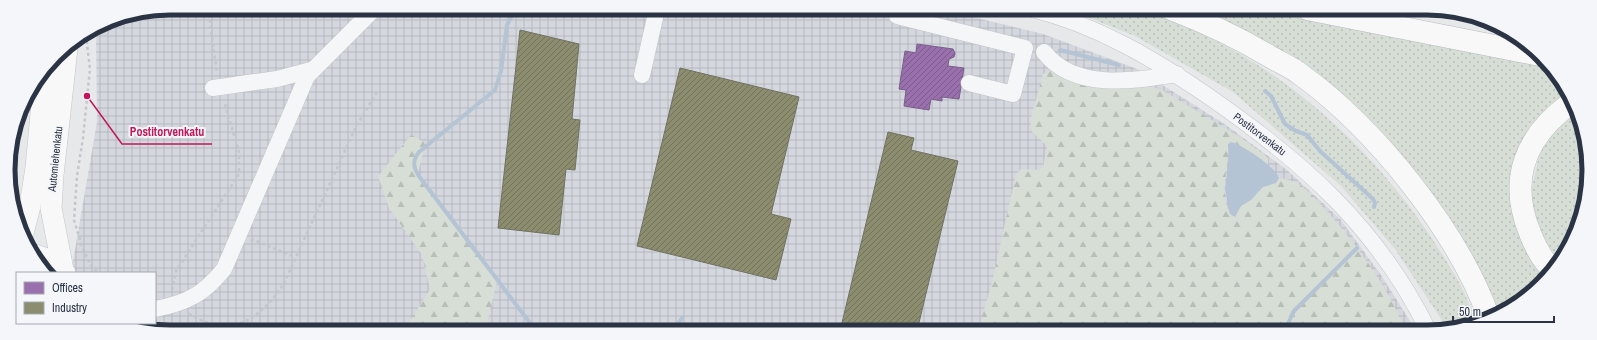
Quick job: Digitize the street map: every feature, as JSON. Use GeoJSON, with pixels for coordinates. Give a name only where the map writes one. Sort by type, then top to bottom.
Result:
{"type":"FeatureCollection","features":[{"type":"Feature","properties":{"kind":"highway"},"geometry":{"type":"LineString","coordinates":[[1186,15],[1227,32],[1300,74],[1328,96],[1359,126],[1414,188],[1440,226],[1465,266],[1487,313]]}},
{"type":"Feature","properties":{"kind":"highway"},"geometry":{"type":"LineString","coordinates":[[1337,15],[1529,53]]}},
{"type":"Feature","properties":{"kind":"highway"},"geometry":{"type":"LineString","coordinates":[[1548,266],[1534,242],[1526,224],[1520,191],[1524,165],[1534,140],[1553,116],[1568,105]]}},
{"type":"Feature","properties":{"kind":"main road","name":"Automiehenkatu"},"geometry":{"type":"LineString","coordinates":[[64,271],[51,208],[53,175],[66,55]]}},
{"type":"Feature","properties":{"kind":"main road","name":"Automiehenkatu"},"geometry":{"type":"LineString","coordinates":[[25,225],[30,206],[36,168],[45,78]]}},
{"type":"Feature","properties":{"kind":"main road"},"geometry":{"type":"LineString","coordinates":[[42,257],[53,261],[64,271]]}},
{"type":"Feature","properties":{"kind":"street"},"geometry":{"type":"LineString","coordinates":[[156,309],[172,306],[192,298],[209,287],[224,268],[240,234],[302,84],[311,70],[368,15]]}},
{"type":"Feature","properties":{"kind":"street"},"geometry":{"type":"LineString","coordinates":[[642,75],[655,15]]}},
{"type":"Feature","properties":{"kind":"street","name":"Postitorvenkatu"},"geometry":{"type":"LineString","coordinates":[[1055,15],[1098,31],[1177,74],[1232,112],[1294,160],[1335,198],[1360,226],[1394,271],[1425,325]]}},
{"type":"Feature","properties":{"kind":"street"},"geometry":{"type":"LineString","coordinates":[[897,16],[1025,48],[1013,94],[969,83]]}},
{"type":"Feature","properties":{"kind":"street"},"geometry":{"type":"LineString","coordinates":[[1044,52],[1052,63],[1084,78],[1119,81],[1177,74]]}},
{"type":"Feature","properties":{"kind":"street"},"geometry":{"type":"LineString","coordinates":[[217,88],[277,79],[311,70]]}},
{"type":"Feature","properties":{"kind":"path"},"geometry":{"type":"LineString","coordinates":[[209,15],[217,88],[239,152],[239,174],[176,271],[172,286],[172,306],[218,325]]}},
{"type":"Feature","properties":{"kind":"path"},"geometry":{"type":"LineString","coordinates":[[87,39],[90,69],[83,138],[77,176],[74,220],[82,246],[90,264],[97,272]]}},
{"type":"Feature","properties":{"kind":"path"},"geometry":{"type":"LineString","coordinates":[[238,325],[244,323],[269,303],[280,290],[356,127],[378,90]]}},
{"type":"Feature","properties":{"kind":"path"},"geometry":{"type":"LineString","coordinates":[[240,234],[295,257]]}},
{"type":"Feature","properties":{"kind":"shaded area"},"geometry":{"type":"Polygon","coordinates":[[[965,15],[1043,34],[1137,69],[1226,125],[1287,170],[1340,219],[1381,275],[1413,325],[150,324],[156,324],[156,272],[71,272],[97,122],[96,34],[120,23],[150,16],[965,15]]]}},
{"type":"Feature","properties":{"kind":"green space"},"geometry":{"type":"Polygon","coordinates":[[[1082,15],[1160,16],[1199,33],[1237,53],[1274,76],[1309,102],[1342,131],[1373,162],[1401,196],[1427,231],[1454,273],[1475,317],[1444,324],[1395,249],[1341,186],[1233,92],[1135,36],[1082,15]]]}},
{"type":"Feature","properties":{"kind":"green space"},"geometry":{"type":"Polygon","coordinates":[[[1202,15],[1282,15],[1543,66],[1556,84],[1565,100],[1516,164],[1546,269],[1537,280],[1513,299],[1494,310],[1341,101],[1202,15]]]}},
{"type":"Feature","properties":{"kind":"green space"},"geometry":{"type":"Polygon","coordinates":[[[1049,71],[1153,87],[1164,91],[1243,139],[1268,158],[1268,166],[1252,153],[1228,144],[1225,199],[1232,216],[1235,217],[1240,206],[1263,187],[1276,183],[1279,178],[1291,180],[1302,186],[1330,215],[1362,254],[1389,296],[1403,325],[980,325],[992,282],[1016,174],[1021,169],[1038,170],[1043,167],[1047,146],[1032,132],[1030,121],[1043,74],[1049,71]]]}},
{"type":"Feature","properties":{"kind":"green space"},"geometry":{"type":"Polygon","coordinates":[[[1571,114],[1577,130],[1582,160],[1581,190],[1577,210],[1566,239],[1556,256],[1533,223],[1531,192],[1541,147],[1556,122],[1571,114]]]}},
{"type":"Feature","properties":{"kind":"green space"},"geometry":{"type":"Polygon","coordinates":[[[411,135],[426,143],[417,176],[498,278],[486,325],[408,325],[430,289],[422,255],[389,208],[378,176],[411,135]]]}},
{"type":"Feature","properties":{"kind":"water"},"geometry":{"type":"Polygon","coordinates":[[[1231,142],[1243,147],[1265,162],[1279,178],[1276,183],[1263,187],[1251,200],[1241,206],[1235,217],[1230,214],[1225,189],[1229,157],[1228,144],[1231,142]]]}},
{"type":"Feature","properties":{"kind":"building: Offices"},"geometry":{"type":"Polygon","coordinates":[[[917,44],[953,49],[955,53],[954,57],[949,59],[948,66],[964,68],[959,99],[942,97],[942,101],[931,99],[929,110],[904,106],[906,90],[899,89],[905,51],[916,53],[917,44]]]}},
{"type":"Feature","properties":{"kind":"building: Industry"},"geometry":{"type":"Polygon","coordinates":[[[520,30],[579,44],[572,119],[580,120],[575,170],[566,169],[559,235],[498,228],[520,30]]]}},
{"type":"Feature","properties":{"kind":"building: Industry"},"geometry":{"type":"Polygon","coordinates":[[[680,68],[799,97],[771,214],[791,219],[776,280],[637,246],[680,68]]]}},
{"type":"Feature","properties":{"kind":"building: Industry"},"geometry":{"type":"Polygon","coordinates":[[[888,132],[914,138],[911,150],[958,161],[918,325],[841,325],[888,132]]]}},
{"type":"Feature","properties":{"kind":"waterway"},"geometry":{"type":"LineString","coordinates":[[512,15],[507,25],[501,71],[495,90],[419,152],[415,159],[414,166],[421,179],[531,325]]}},
{"type":"Feature","properties":{"kind":"waterway"},"geometry":{"type":"LineString","coordinates":[[1060,50],[1119,65]]}},
{"type":"Feature","properties":{"kind":"waterway"},"geometry":{"type":"LineString","coordinates":[[1265,91],[1271,96],[1285,124],[1296,131],[1307,135],[1320,151],[1373,199],[1375,203],[1374,207]]}},
{"type":"Feature","properties":{"kind":"waterway"},"geometry":{"type":"LineString","coordinates":[[1287,325],[1294,311],[1357,248]]}},
{"type":"Feature","properties":{"kind":"waterway"},"geometry":{"type":"LineString","coordinates":[[677,325],[683,317]]}},
{"type":"Feature","properties":{"kind":"place","name":"Postitorvenkatu"},"geometry":{"type":"Point","coordinates":[87,96]}}]}
